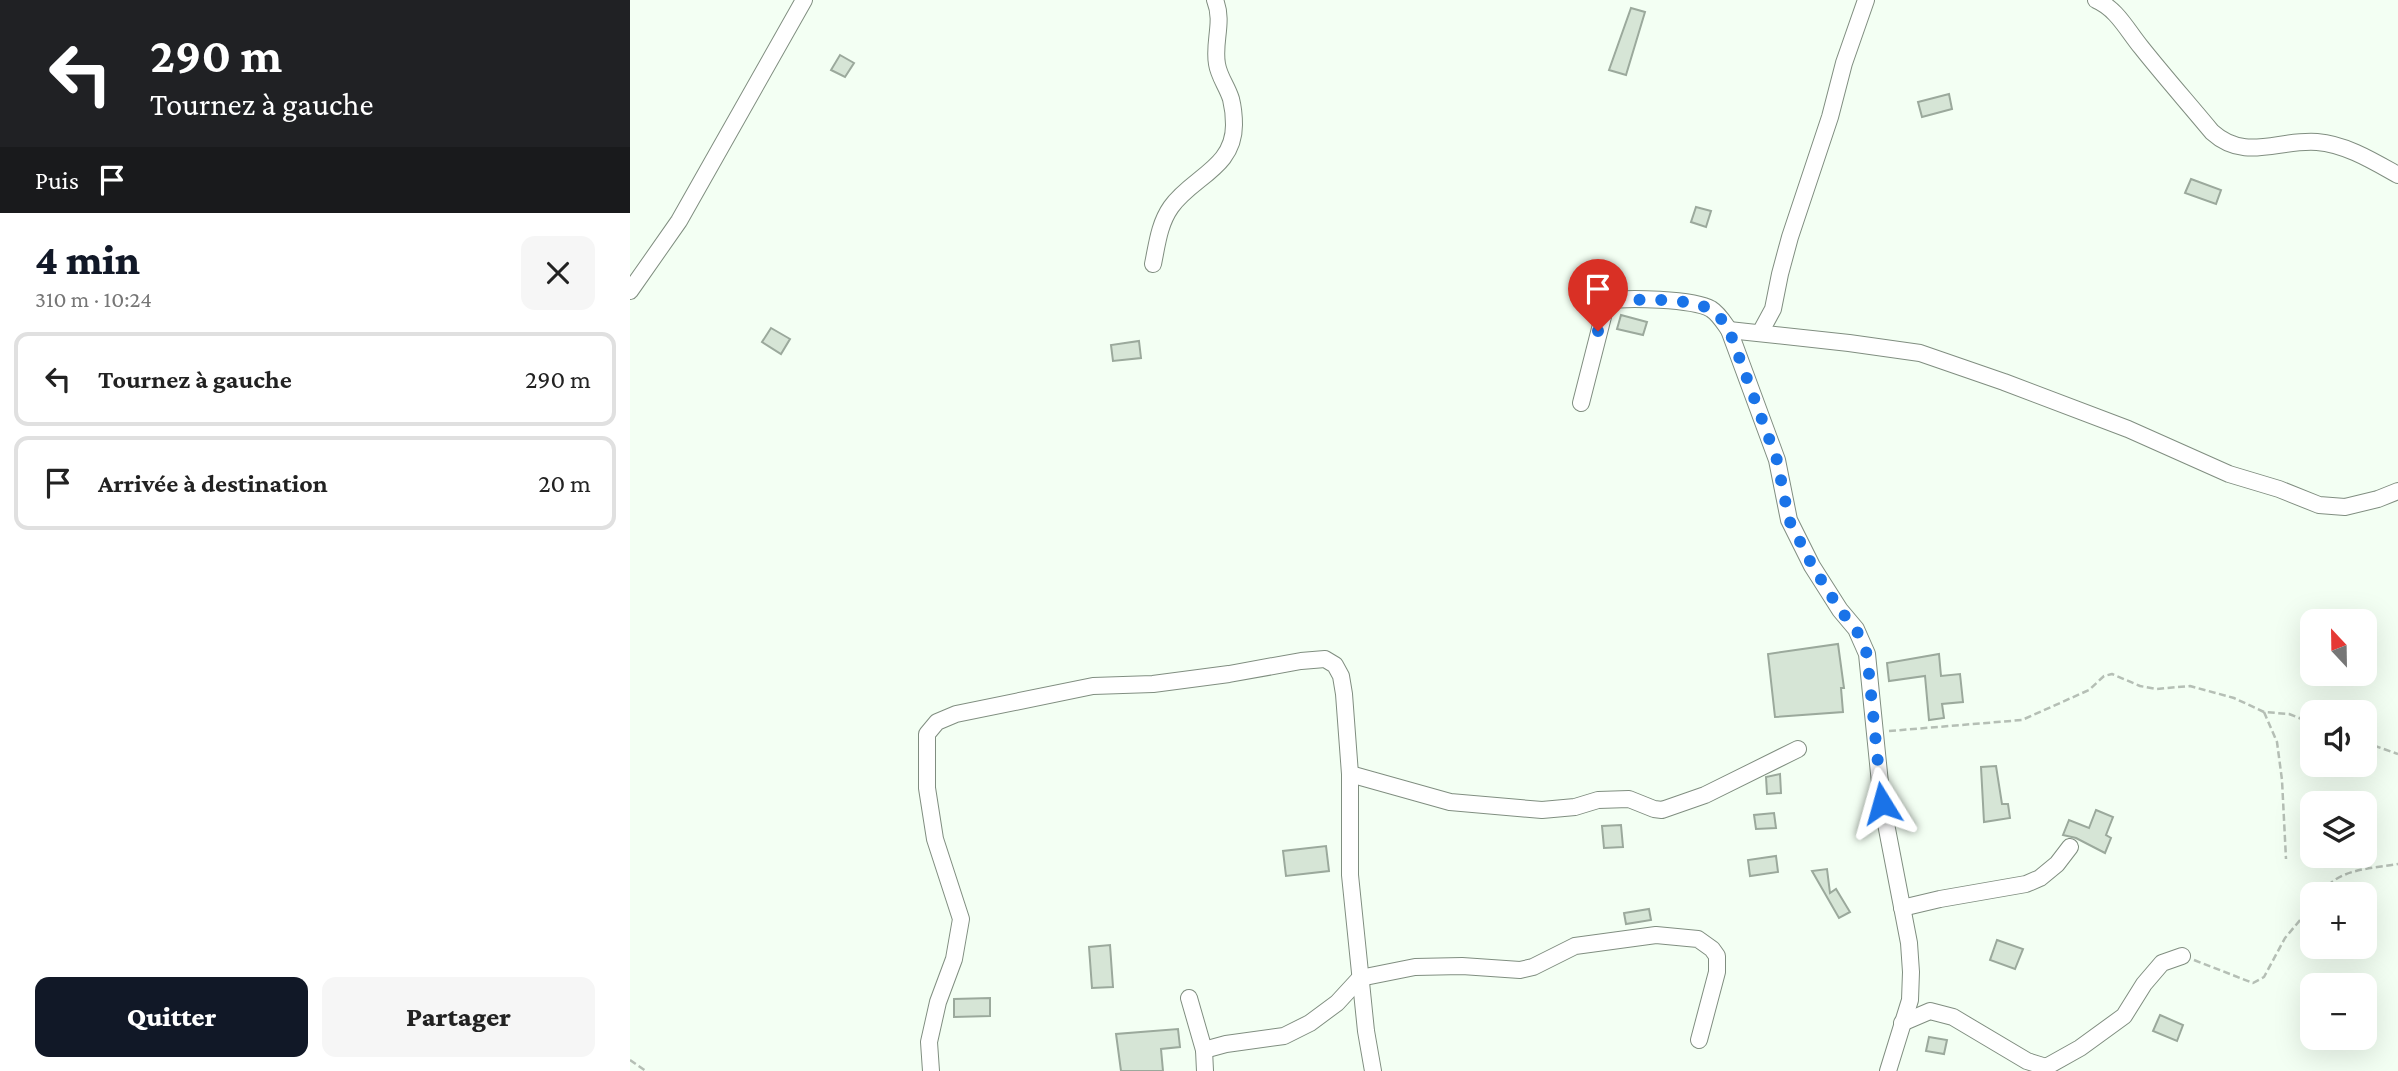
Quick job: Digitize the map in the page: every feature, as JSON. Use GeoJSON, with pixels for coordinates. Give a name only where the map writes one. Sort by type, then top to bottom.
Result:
{"type":"FeatureCollection","features":[{"type":"Feature","properties":{"kind":"street"},"geometry":{"type":"LineString","coordinates":[[630,291],[679,220],[804,0]]}},
{"type":"Feature","properties":{"kind":"street"},"geometry":{"type":"LineString","coordinates":[[1153,264],[1161,225],[1170,208],[1219,164],[1232,145],[1231,99],[1216,63],[1220,22],[1215,0]]}},
{"type":"Feature","properties":{"kind":"street"},"geometry":{"type":"LineString","coordinates":[[1760,333],[1773,309],[1790,237],[1866,0]]}},
{"type":"Feature","properties":{"kind":"street"},"geometry":{"type":"LineString","coordinates":[[2096,0],[2121,19],[2138,44],[2223,142],[2241,148],[2319,142],[2362,155],[2398,175]]}},
{"type":"Feature","properties":{"kind":"street"},"geometry":{"type":"LineString","coordinates":[[1581,403],[1606,301],[1660,300],[1691,304],[1710,309],[1722,319],[1729,330],[1777,460],[1789,520],[1812,565],[1840,610],[1856,629],[1867,654],[1882,803],[1909,943],[1912,972],[1910,1000],[1888,1071]]}},
{"type":"Feature","properties":{"kind":"street"},"geometry":{"type":"LineString","coordinates":[[1729,330],[1849,342],[1920,354],[2004,382],[2128,429],[2229,474],[2319,505],[2345,507],[2398,491]]}},
{"type":"Feature","properties":{"kind":"street"},"geometry":{"type":"LineString","coordinates":[[931,1071],[929,1042],[938,1002],[954,959],[961,919],[935,839],[928,788],[928,734],[937,722],[956,714],[1093,686],[1153,684],[1325,659],[1335,665],[1341,676],[1350,774],[1350,875],[1373,1071]]}},
{"type":"Feature","properties":{"kind":"street"},"geometry":{"type":"LineString","coordinates":[[1350,774],[1450,802],[1542,810],[1575,807],[1598,800],[1629,799],[1662,810],[1705,795],[1798,749]]}},
{"type":"Feature","properties":{"kind":"street"},"geometry":{"type":"LineString","coordinates":[[1902,908],[2026,884],[2040,878],[2057,864],[2070,848]]}},
{"type":"Feature","properties":{"kind":"street"},"geometry":{"type":"LineString","coordinates":[[1204,1050],[1226,1044],[1284,1036],[1310,1023],[1337,1003],[1360,978],[1415,967],[1462,966],[1520,970],[1533,967],[1575,946],[1656,935],[1698,939],[1712,948],[1717,956],[1717,972],[1699,1040]]}},
{"type":"Feature","properties":{"kind":"street"},"geometry":{"type":"LineString","coordinates":[[1902,1023],[1930,1011],[1953,1017],[2027,1061],[2050,1069],[2124,1016],[2144,984],[2162,964],[2182,956]]}},
{"type":"Feature","properties":{"kind":"street"},"geometry":{"type":"LineString","coordinates":[[1189,998],[1204,1050],[1205,1071]]}},
{"type":"Feature","properties":{"kind":"path"},"geometry":{"type":"LineString","coordinates":[[1875,732],[2022,720],[2089,690],[2104,677],[2112,674],[2156,689],[2190,686],[2234,698],[2264,712],[2300,719]]}},
{"type":"Feature","properties":{"kind":"path"},"geometry":{"type":"LineString","coordinates":[[2264,712],[2277,742],[2286,859]]}},
{"type":"Feature","properties":{"kind":"path"},"geometry":{"type":"LineString","coordinates":[[2377,747],[2398,754]]}},
{"type":"Feature","properties":{"kind":"path"},"geometry":{"type":"LineString","coordinates":[[2330,882],[2344,873],[2398,864]]}},
{"type":"Feature","properties":{"kind":"path"},"geometry":{"type":"LineString","coordinates":[[2182,956],[2253,983],[2264,977],[2285,938],[2300,920]]}},
{"type":"Feature","properties":{"kind":"path"},"geometry":{"type":"LineString","coordinates":[[630,1060],[646,1071]]}},
{"type":"Feature","properties":{"kind":"building"},"geometry":{"type":"Polygon","coordinates":[[[1631,8],[1645,12],[1626,75],[1609,70],[1631,8]]]}},
{"type":"Feature","properties":{"kind":"building"},"geometry":{"type":"Polygon","coordinates":[[[840,55],[854,63],[845,77],[831,70],[840,55]]]}},
{"type":"Feature","properties":{"kind":"building"},"geometry":{"type":"Polygon","coordinates":[[[1949,94],[1952,109],[1922,117],[1918,102],[1949,94]]]}},
{"type":"Feature","properties":{"kind":"building"},"geometry":{"type":"Polygon","coordinates":[[[2191,179],[2221,190],[2216,204],[2185,193],[2191,179]]]}},
{"type":"Feature","properties":{"kind":"building"},"geometry":{"type":"Polygon","coordinates":[[[1696,207],[1711,211],[1706,227],[1691,222],[1696,207]]]}},
{"type":"Feature","properties":{"kind":"building"},"geometry":{"type":"Polygon","coordinates":[[[1621,315],[1647,322],[1643,335],[1617,329],[1621,315]]]}},
{"type":"Feature","properties":{"kind":"building"},"geometry":{"type":"Polygon","coordinates":[[[771,328],[790,339],[781,354],[762,342],[771,328]]]}},
{"type":"Feature","properties":{"kind":"building"},"geometry":{"type":"Polygon","coordinates":[[[1139,341],[1141,358],[1113,361],[1111,345],[1139,341]]]}},
{"type":"Feature","properties":{"kind":"building"},"geometry":{"type":"Polygon","coordinates":[[[1838,644],[1844,688],[1841,688],[1843,712],[1775,717],[1768,654],[1838,644]]]}},
{"type":"Feature","properties":{"kind":"building"},"geometry":{"type":"Polygon","coordinates":[[[1939,654],[1941,676],[1960,674],[1963,702],[1942,704],[1944,718],[1929,720],[1925,676],[1889,681],[1887,663],[1939,654]]]}},
{"type":"Feature","properties":{"kind":"building"},"geometry":{"type":"Polygon","coordinates":[[[1996,766],[2002,804],[2008,804],[2010,818],[1984,822],[1981,767],[1996,766]]]}},
{"type":"Feature","properties":{"kind":"building"},"geometry":{"type":"Polygon","coordinates":[[[1780,774],[1781,793],[1767,794],[1766,777],[1780,774]]]}},
{"type":"Feature","properties":{"kind":"building"},"geometry":{"type":"Polygon","coordinates":[[[2096,810],[2113,817],[2106,835],[2111,838],[2105,853],[2076,838],[2063,835],[2069,820],[2089,828],[2096,810]]]}},
{"type":"Feature","properties":{"kind":"building"},"geometry":{"type":"Polygon","coordinates":[[[1774,813],[1776,828],[1756,829],[1754,815],[1774,813]]]}},
{"type":"Feature","properties":{"kind":"building"},"geometry":{"type":"Polygon","coordinates":[[[1621,825],[1623,847],[1604,848],[1602,826],[1621,825]]]}},
{"type":"Feature","properties":{"kind":"building"},"geometry":{"type":"Polygon","coordinates":[[[1326,846],[1329,871],[1286,876],[1283,851],[1326,846]]]}},
{"type":"Feature","properties":{"kind":"building"},"geometry":{"type":"Polygon","coordinates":[[[1776,856],[1778,872],[1750,876],[1748,860],[1776,856]]]}},
{"type":"Feature","properties":{"kind":"building"},"geometry":{"type":"Polygon","coordinates":[[[1827,869],[1830,893],[1836,889],[1850,912],[1839,918],[1812,871],[1827,869]]]}},
{"type":"Feature","properties":{"kind":"building"},"geometry":{"type":"Polygon","coordinates":[[[1649,909],[1651,920],[1626,924],[1624,913],[1649,909]]]}},
{"type":"Feature","properties":{"kind":"building"},"geometry":{"type":"Polygon","coordinates":[[[1997,940],[2023,949],[2015,969],[1990,960],[1997,940]]]}},
{"type":"Feature","properties":{"kind":"building"},"geometry":{"type":"Polygon","coordinates":[[[1110,945],[1113,987],[1092,988],[1089,947],[1110,945]]]}},
{"type":"Feature","properties":{"kind":"building"},"geometry":{"type":"Polygon","coordinates":[[[990,998],[990,1016],[954,1017],[954,999],[990,998]]]}},
{"type":"Feature","properties":{"kind":"building"},"geometry":{"type":"Polygon","coordinates":[[[2160,1015],[2183,1025],[2177,1041],[2153,1031],[2160,1015]]]}},
{"type":"Feature","properties":{"kind":"building"},"geometry":{"type":"Polygon","coordinates":[[[1178,1029],[1180,1047],[1161,1049],[1163,1071],[1121,1071],[1116,1034],[1178,1029]]]}},
{"type":"Feature","properties":{"kind":"building"},"geometry":{"type":"Polygon","coordinates":[[[1929,1037],[1947,1040],[1944,1054],[1926,1051],[1929,1037]]]}},
{"type":"Feature","properties":{"kind":"route"},"geometry":{"type":"LineString","coordinates":[[1598,331],[1606,301],[1613,300],[1660,300],[1691,304],[1710,309],[1722,319],[1729,330],[1777,460],[1789,520],[1812,565],[1840,610],[1856,629],[1867,654],[1882,803]]}}]}
